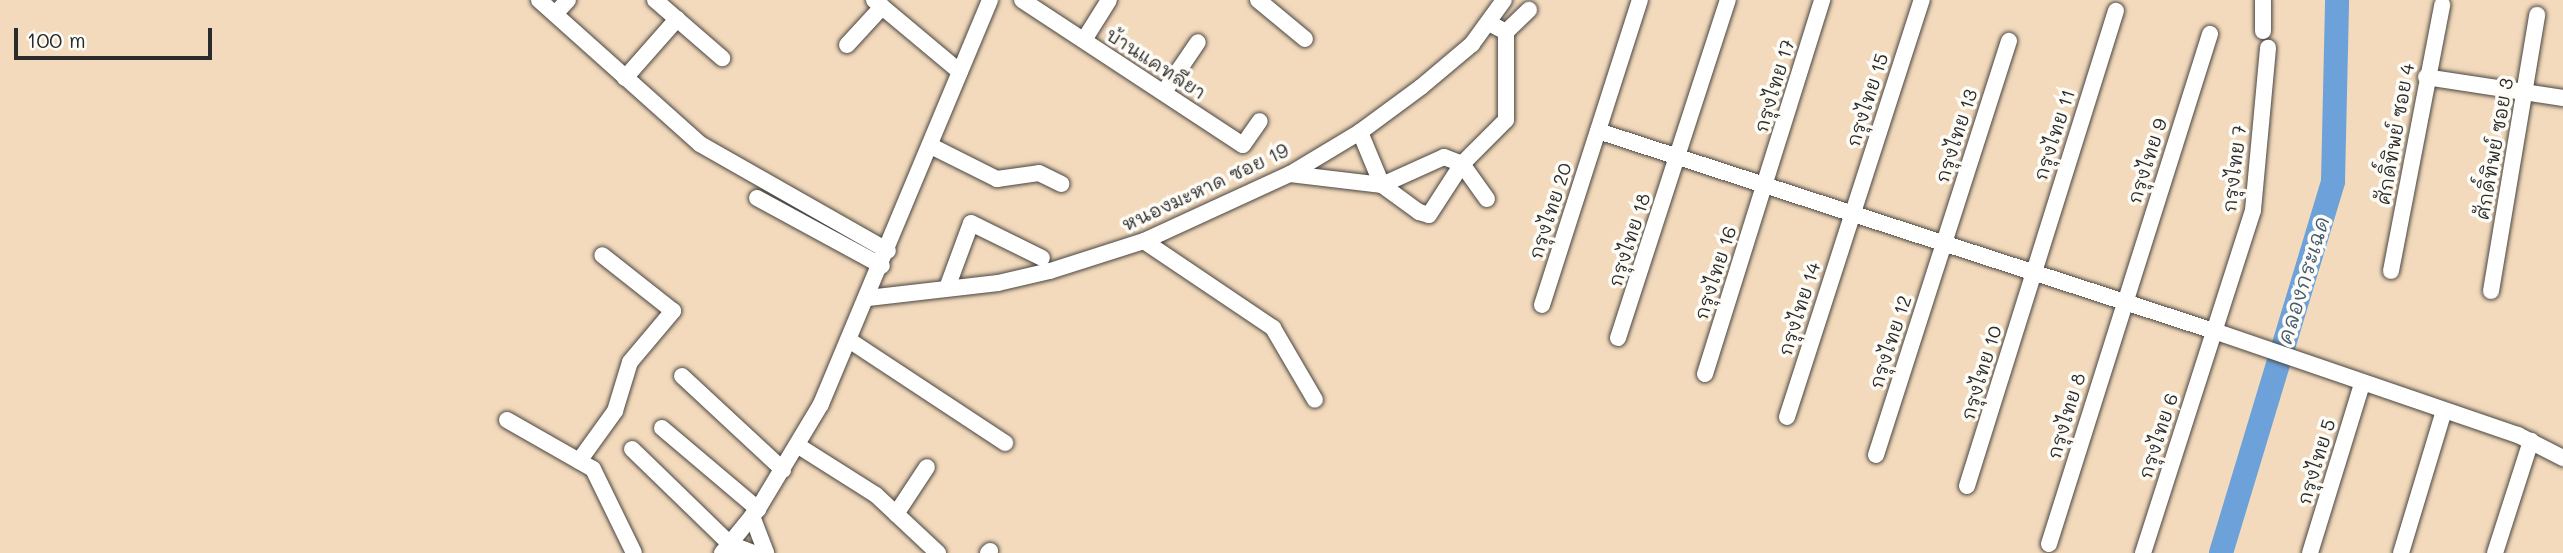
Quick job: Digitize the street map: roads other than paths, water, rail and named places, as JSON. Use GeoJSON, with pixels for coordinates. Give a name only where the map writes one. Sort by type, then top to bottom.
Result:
{"type":"FeatureCollection","features":[{"type":"Feature","properties":{"kind":"street"},"geometry":{"type":"LineString","coordinates":[[538,0],[711,152],[885,258]]}},
{"type":"Feature","properties":{"kind":"street"},"geometry":{"type":"LineString","coordinates":[[555,14],[568,0]]}},
{"type":"Feature","properties":{"kind":"street"},"geometry":{"type":"LineString","coordinates":[[655,0],[722,58]]}},
{"type":"Feature","properties":{"kind":"street"},"geometry":{"type":"LineString","coordinates":[[726,548],[755,513],[783,470],[849,340],[990,0]]}},
{"type":"Feature","properties":{"kind":"street","name":"บ้านแคทลียา"},"geometry":{"type":"LineString","coordinates":[[1022,0],[1243,145],[1260,121]]}},
{"type":"Feature","properties":{"kind":"street"},"geometry":{"type":"LineString","coordinates":[[1084,40],[1109,0]]}},
{"type":"Feature","properties":{"kind":"street"},"geometry":{"type":"LineString","coordinates":[[1258,0],[1306,39]]}},
{"type":"Feature","properties":{"kind":"street","name":"หนองมะหาด ซอย 19"},"geometry":{"type":"LineString","coordinates":[[868,298],[1049,271],[1144,241],[1290,174],[1360,132],[1462,53],[1489,23],[1504,0]]}},
{"type":"Feature","properties":{"kind":"street","name":"กรุงไทย 20"},"geometry":{"type":"LineString","coordinates":[[1542,305],[1640,0]]}},
{"type":"Feature","properties":{"kind":"street","name":"กรุงไทย 18"},"geometry":{"type":"LineString","coordinates":[[1618,338],[1728,0]]}},
{"type":"Feature","properties":{"kind":"street","name":"กรุงไทย 17"},"geometry":{"type":"LineString","coordinates":[[1765,185],[1822,0]]}},
{"type":"Feature","properties":{"kind":"street","name":"กรุงไทย 15"},"geometry":{"type":"LineString","coordinates":[[1852,213],[1922,0]]}},
{"type":"Feature","properties":{"kind":"street"},"geometry":{"type":"LineString","coordinates":[[2263,0],[2263,31]]}},
{"type":"Feature","properties":{"kind":"street"},"geometry":{"type":"LineString","coordinates":[[847,45],[878,3],[960,72]]}},
{"type":"Feature","properties":{"kind":"street","name":"ศักดิ์ทิพย์ ซอย 4"},"geometry":{"type":"LineString","coordinates":[[2391,271],[2442,5]]}},
{"type":"Feature","properties":{"kind":"street"},"geometry":{"type":"LineString","coordinates":[[1290,174],[1382,185],[1429,215],[1462,164],[1506,120],[1506,33],[1529,10]]}},
{"type":"Feature","properties":{"kind":"street","name":"กรุงไทย 11"},"geometry":{"type":"LineString","coordinates":[[2033,271],[2116,11]]}},
{"type":"Feature","properties":{"kind":"street","name":"ศักดิ์ทิพย์ ซอย 3"},"geometry":{"type":"LineString","coordinates":[[2491,291],[2537,15]]}},
{"type":"Feature","properties":{"kind":"street"},"geometry":{"type":"LineString","coordinates":[[625,78],[677,19]]}},
{"type":"Feature","properties":{"kind":"street"},"geometry":{"type":"LineString","coordinates":[[1489,23],[1506,33]]}},
{"type":"Feature","properties":{"kind":"street","name":"กรุงไทย 9"},"geometry":{"type":"LineString","coordinates":[[2123,300],[2210,34]]}},
{"type":"Feature","properties":{"kind":"street","name":"กรุงไทย 13"},"geometry":{"type":"LineString","coordinates":[[1944,243],[2009,41]]}},
{"type":"Feature","properties":{"kind":"street"},"geometry":{"type":"LineString","coordinates":[[1164,92],[1198,42]]}},
{"type":"Feature","properties":{"kind":"street","name":"กรุงไทย 7"},"geometry":{"type":"LineString","coordinates":[[2214,331],[2253,210],[2268,48]]}},
{"type":"Feature","properties":{"kind":"street"},"geometry":{"type":"LineString","coordinates":[[2427,77],[2563,98]]}},
{"type":"Feature","properties":{"kind":"street"},"geometry":{"type":"LineString","coordinates":[[1598,131],[2123,300],[2531,441],[2563,458]]}},
{"type":"Feature","properties":{"kind":"street"},"geometry":{"type":"LineString","coordinates":[[1360,132],[1382,185]]}},
{"type":"Feature","properties":{"kind":"street"},"geometry":{"type":"LineString","coordinates":[[930,146],[997,179],[1038,173],[1062,184]]}},
{"type":"Feature","properties":{"kind":"street"},"geometry":{"type":"LineString","coordinates":[[1382,185],[1444,157],[1462,164],[1487,199]]}},
{"type":"Feature","properties":{"kind":"street","name":"กรุงไทย 16"},"geometry":{"type":"LineString","coordinates":[[1705,374],[1765,185]]}},
{"type":"Feature","properties":{"kind":"street"},"geometry":{"type":"LineString","coordinates":[[757,198],[885,258]]}},
{"type":"Feature","properties":{"kind":"street","name":"กรุงไทย 14"},"geometry":{"type":"LineString","coordinates":[[1787,417],[1852,213]]}},
{"type":"Feature","properties":{"kind":"street"},"geometry":{"type":"LineString","coordinates":[[947,288],[971,223],[1042,258]]}},
{"type":"Feature","properties":{"kind":"street"},"geometry":{"type":"LineString","coordinates":[[1144,241],[1273,328],[1315,400]]}},
{"type":"Feature","properties":{"kind":"street","name":"กรุงไทย 12"},"geometry":{"type":"LineString","coordinates":[[1876,454],[1944,243]]}},
{"type":"Feature","properties":{"kind":"street"},"geometry":{"type":"LineString","coordinates":[[579,461],[615,411],[630,362],[673,311],[602,255]]}},
{"type":"Feature","properties":{"kind":"street","name":"กรุงไทย 10"},"geometry":{"type":"LineString","coordinates":[[1967,486],[2033,271]]}},
{"type":"Feature","properties":{"kind":"street","name":"กรุงไทย 8"},"geometry":{"type":"LineString","coordinates":[[2049,544],[2123,300]]}},
{"type":"Feature","properties":{"kind":"street","name":"กรุงไทย 6"},"geometry":{"type":"LineString","coordinates":[[2143,553],[2214,331]]}},
{"type":"Feature","properties":{"kind":"street"},"geometry":{"type":"LineString","coordinates":[[849,340],[1005,443]]}},
{"type":"Feature","properties":{"kind":"street"},"geometry":{"type":"LineString","coordinates":[[682,376],[783,470]]}},
{"type":"Feature","properties":{"kind":"street","name":"กรุงไทย 5"},"geometry":{"type":"LineString","coordinates":[[2310,553],[2361,384]]}},
{"type":"Feature","properties":{"kind":"street"},"geometry":{"type":"LineString","coordinates":[[2401,553],[2444,411]]}},
{"type":"Feature","properties":{"kind":"street"},"geometry":{"type":"LineString","coordinates":[[507,420],[593,469],[634,553]]}},
{"type":"Feature","properties":{"kind":"street"},"geometry":{"type":"LineString","coordinates":[[662,428],[755,513],[766,553]]}},
{"type":"Feature","properties":{"kind":"street"},"geometry":{"type":"LineString","coordinates":[[2495,553],[2531,441]]}},
{"type":"Feature","properties":{"kind":"street"},"geometry":{"type":"LineString","coordinates":[[797,445],[876,495],[938,553]]}},
{"type":"Feature","properties":{"kind":"street"},"geometry":{"type":"LineString","coordinates":[[632,449],[726,548],[753,553]]}},
{"type":"Feature","properties":{"kind":"street"},"geometry":{"type":"LineString","coordinates":[[896,514],[927,467]]}},
{"type":"Feature","properties":{"kind":"waterway","name":"คลองกระเฉด"},"geometry":{"type":"LineString","coordinates":[[2221,553],[2333,181],[2337,0]]}}]}
